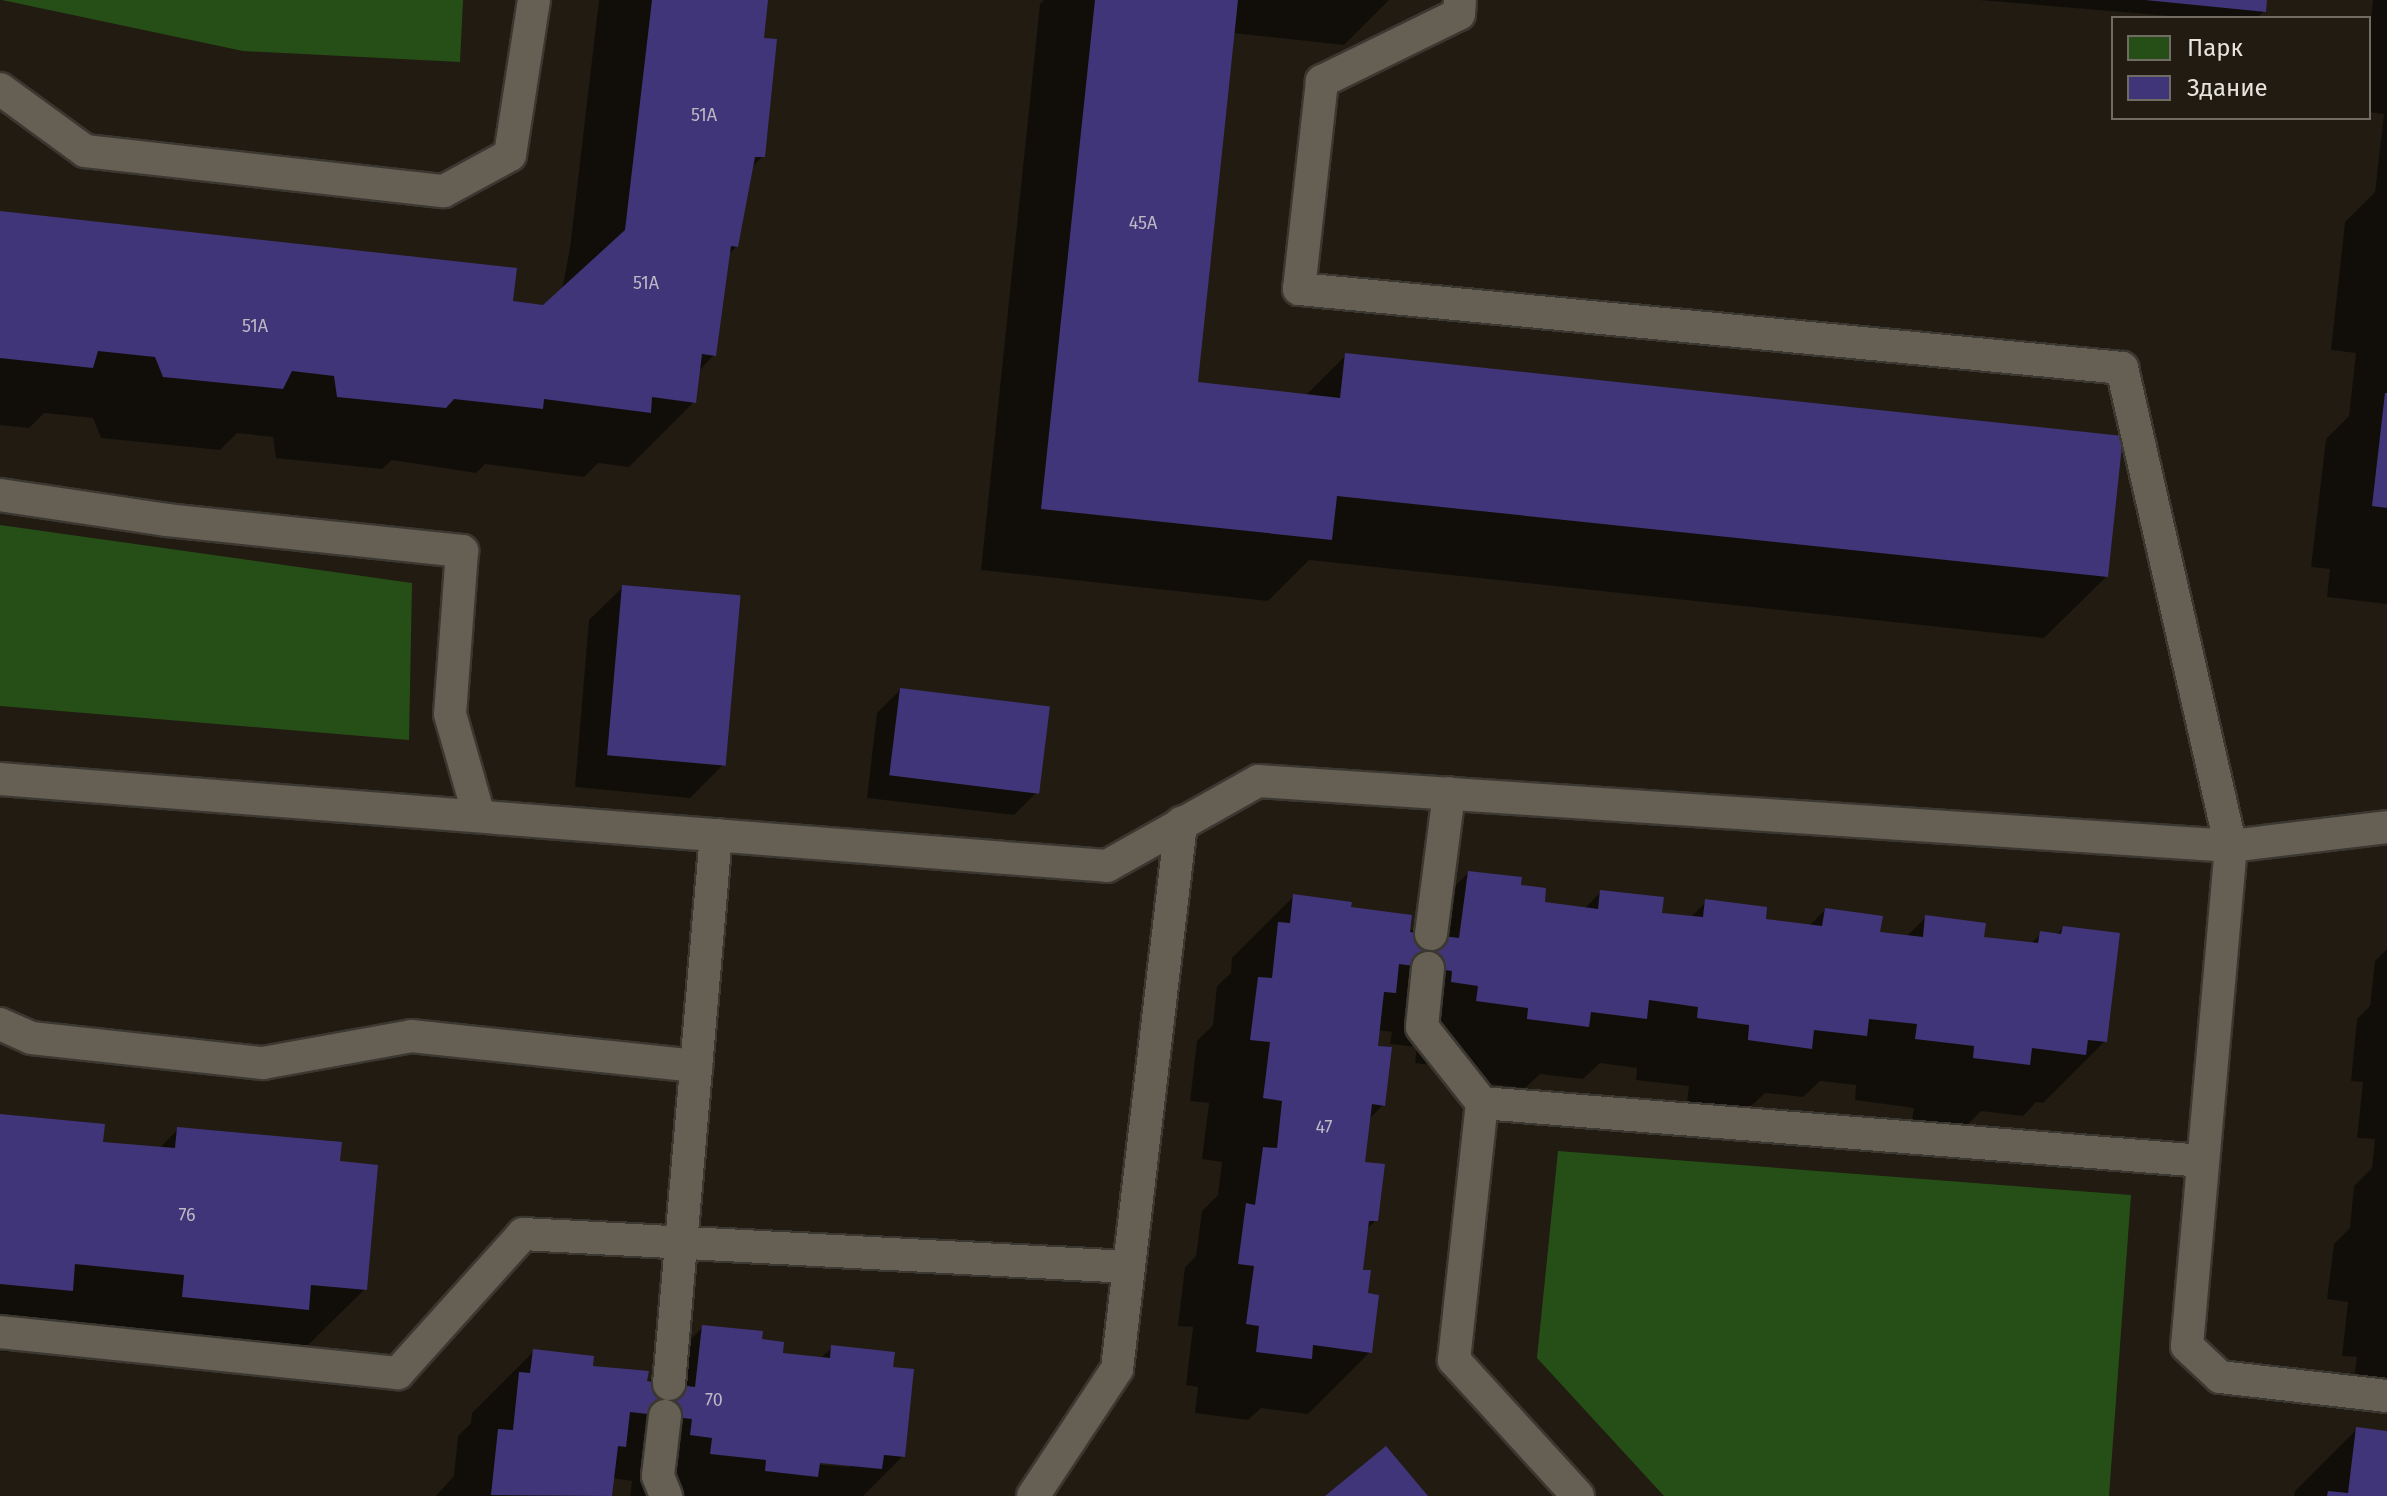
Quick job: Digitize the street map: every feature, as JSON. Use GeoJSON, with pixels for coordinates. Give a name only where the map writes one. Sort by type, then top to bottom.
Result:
{"type":"FeatureCollection","features":[{"type":"Feature","properties":{"kind":"lane"},"geometry":{"type":"LineString","coordinates":[[0,89],[85,151],[444,191],[510,155],[534,0]]}},
{"type":"Feature","properties":{"kind":"lane"},"geometry":{"type":"LineString","coordinates":[[1460,0],[1459,14],[1322,81],[1299,289],[2122,368],[2231,846],[2187,1346],[2220,1377],[2387,1396]]}},
{"type":"Feature","properties":{"kind":"lane"},"geometry":{"type":"LineString","coordinates":[[0,495],[167,520],[462,551],[450,714],[479,816]]}},
{"type":"Feature","properties":{"kind":"lane"},"geometry":{"type":"LineString","coordinates":[[0,779],[1107,866],[1258,781],[2231,846],[2387,827]]}},
{"type":"Feature","properties":{"kind":"lane"},"geometry":{"type":"LineString","coordinates":[[1431,934],[1449,793]]}},
{"type":"Feature","properties":{"kind":"lane"},"geometry":{"type":"LineString","coordinates":[[1033,1496],[1117,1369],[1181,823]]}},
{"type":"Feature","properties":{"kind":"lane"},"geometry":{"type":"LineString","coordinates":[[669,1384],[716,835]]}},
{"type":"Feature","properties":{"kind":"lane"},"geometry":{"type":"LineString","coordinates":[[1428,968],[1422,1027],[1482,1103],[1454,1360],[1578,1496]]}},
{"type":"Feature","properties":{"kind":"lane"},"geometry":{"type":"LineString","coordinates":[[0,1024],[31,1038],[263,1063],[411,1036],[696,1066]]}},
{"type":"Feature","properties":{"kind":"lane"},"geometry":{"type":"LineString","coordinates":[[1482,1103],[2203,1161]]}},
{"type":"Feature","properties":{"kind":"lane"},"geometry":{"type":"LineString","coordinates":[[0,1332],[398,1373],[523,1234],[1128,1267]]}},
{"type":"Feature","properties":{"kind":"lane"},"geometry":{"type":"LineString","coordinates":[[665,1416],[658,1476],[666,1496]]}},
{"type":"Feature","properties":{"kind":"green space"},"geometry":{"type":"Polygon","coordinates":[[[2,0],[463,0],[460,62],[243,51],[2,0]]]}},
{"type":"Feature","properties":{"kind":"green space"},"geometry":{"type":"Polygon","coordinates":[[[0,525],[412,583],[409,740],[0,706],[0,525]]]}},
{"type":"Feature","properties":{"kind":"green space"},"geometry":{"type":"Polygon","coordinates":[[[1558,1151],[2131,1195],[2109,1496],[1664,1496],[1537,1358],[1558,1151]]]}},
{"type":"Feature","properties":{"kind":"building"},"geometry":{"type":"Polygon","coordinates":[[[652,0],[768,0],[764,38],[777,39],[765,157],[755,157],[738,247],[731,246],[716,356],[702,354],[696,403],[652,397],[651,413],[544,399],[543,409],[454,399],[446,408],[337,397],[334,376],[292,371],[283,389],[163,377],[155,357],[98,351],[93,368],[0,358],[0,211],[517,268],[513,301],[543,305],[625,230],[652,0]]]}},
{"type":"Feature","properties":{"kind":"building"},"geometry":{"type":"Polygon","coordinates":[[[1095,0],[1238,0],[1198,382],[1340,398],[1345,353],[2123,436],[2108,577],[1337,496],[1332,540],[1041,509],[1095,0]]]}},
{"type":"Feature","properties":{"kind":"building"},"geometry":{"type":"Polygon","coordinates":[[[2145,0],[2267,0],[2266,12],[2145,0]]]}},
{"type":"Feature","properties":{"kind":"building"},"geometry":{"type":"Polygon","coordinates":[[[2387,393],[2387,508],[2372,506],[2387,393]]]}},
{"type":"Feature","properties":{"kind":"building"},"geometry":{"type":"Polygon","coordinates":[[[622,585],[741,595],[726,766],[607,755],[622,585]]]}},
{"type":"Feature","properties":{"kind":"building"},"geometry":{"type":"Polygon","coordinates":[[[900,688],[1050,706],[1039,794],[889,775],[900,688]]]}},
{"type":"Feature","properties":{"kind":"building"},"geometry":{"type":"Polygon","coordinates":[[[1468,871],[1522,877],[1521,885],[1546,888],[1545,902],[1598,909],[1600,890],[1664,897],[1662,913],[1703,917],[1705,899],[1767,907],[1766,919],[1822,926],[1825,908],[1883,916],[1880,932],[1923,937],[1925,915],[1986,923],[1984,937],[2038,943],[2040,931],[2061,934],[2063,926],[2120,933],[2107,1042],[2088,1040],[2086,1055],[2032,1048],[2030,1065],[1973,1058],[1974,1046],[1915,1039],[1917,1024],[1869,1019],[1867,1036],[1814,1030],[1812,1049],[1748,1040],[1749,1025],[1697,1018],[1698,1007],[1649,1000],[1647,1019],[1591,1012],[1589,1027],[1527,1019],[1528,1008],[1476,1001],[1478,986],[1451,982],[1452,971],[1399,964],[1396,993],[1384,992],[1378,1046],[1392,1047],[1385,1106],[1372,1104],[1365,1162],[1385,1164],[1378,1221],[1369,1221],[1363,1270],[1371,1270],[1368,1293],[1379,1295],[1372,1353],[1313,1345],[1312,1359],[1256,1352],[1259,1326],[1246,1324],[1254,1266],[1238,1264],[1246,1203],[1255,1205],[1263,1147],[1277,1148],[1282,1101],[1263,1098],[1270,1042],[1250,1040],[1258,977],[1272,978],[1278,922],[1290,923],[1293,894],[1352,902],[1351,907],[1412,915],[1410,932],[1459,938],[1468,871]]]}},
{"type":"Feature","properties":{"kind":"building"},"geometry":{"type":"Polygon","coordinates":[[[0,1114],[105,1124],[103,1142],[175,1148],[177,1127],[342,1142],[340,1161],[378,1165],[367,1290],[311,1285],[309,1310],[182,1297],[184,1275],[75,1264],[73,1291],[0,1284],[0,1114]]]}},
{"type":"Feature","properties":{"kind":"building"},"geometry":{"type":"Polygon","coordinates":[[[702,1325],[763,1331],[762,1339],[784,1342],[783,1353],[830,1358],[831,1345],[895,1352],[893,1367],[914,1369],[905,1457],[884,1455],[882,1469],[820,1463],[818,1477],[765,1471],[766,1460],[710,1454],[712,1438],[690,1435],[692,1419],[630,1412],[626,1447],[618,1446],[612,1496],[491,1495],[498,1429],[513,1430],[519,1372],[530,1373],[533,1349],[594,1356],[593,1366],[649,1371],[647,1381],[695,1387],[702,1325]]]}},
{"type":"Feature","properties":{"kind":"building"},"geometry":{"type":"Polygon","coordinates":[[[2356,1427],[2387,1431],[2387,1496],[2327,1496],[2328,1491],[2348,1493],[2356,1427]]]}},
{"type":"Feature","properties":{"kind":"building"},"geometry":{"type":"Polygon","coordinates":[[[1386,1446],[1428,1496],[1325,1496],[1386,1446]]]}}]}
